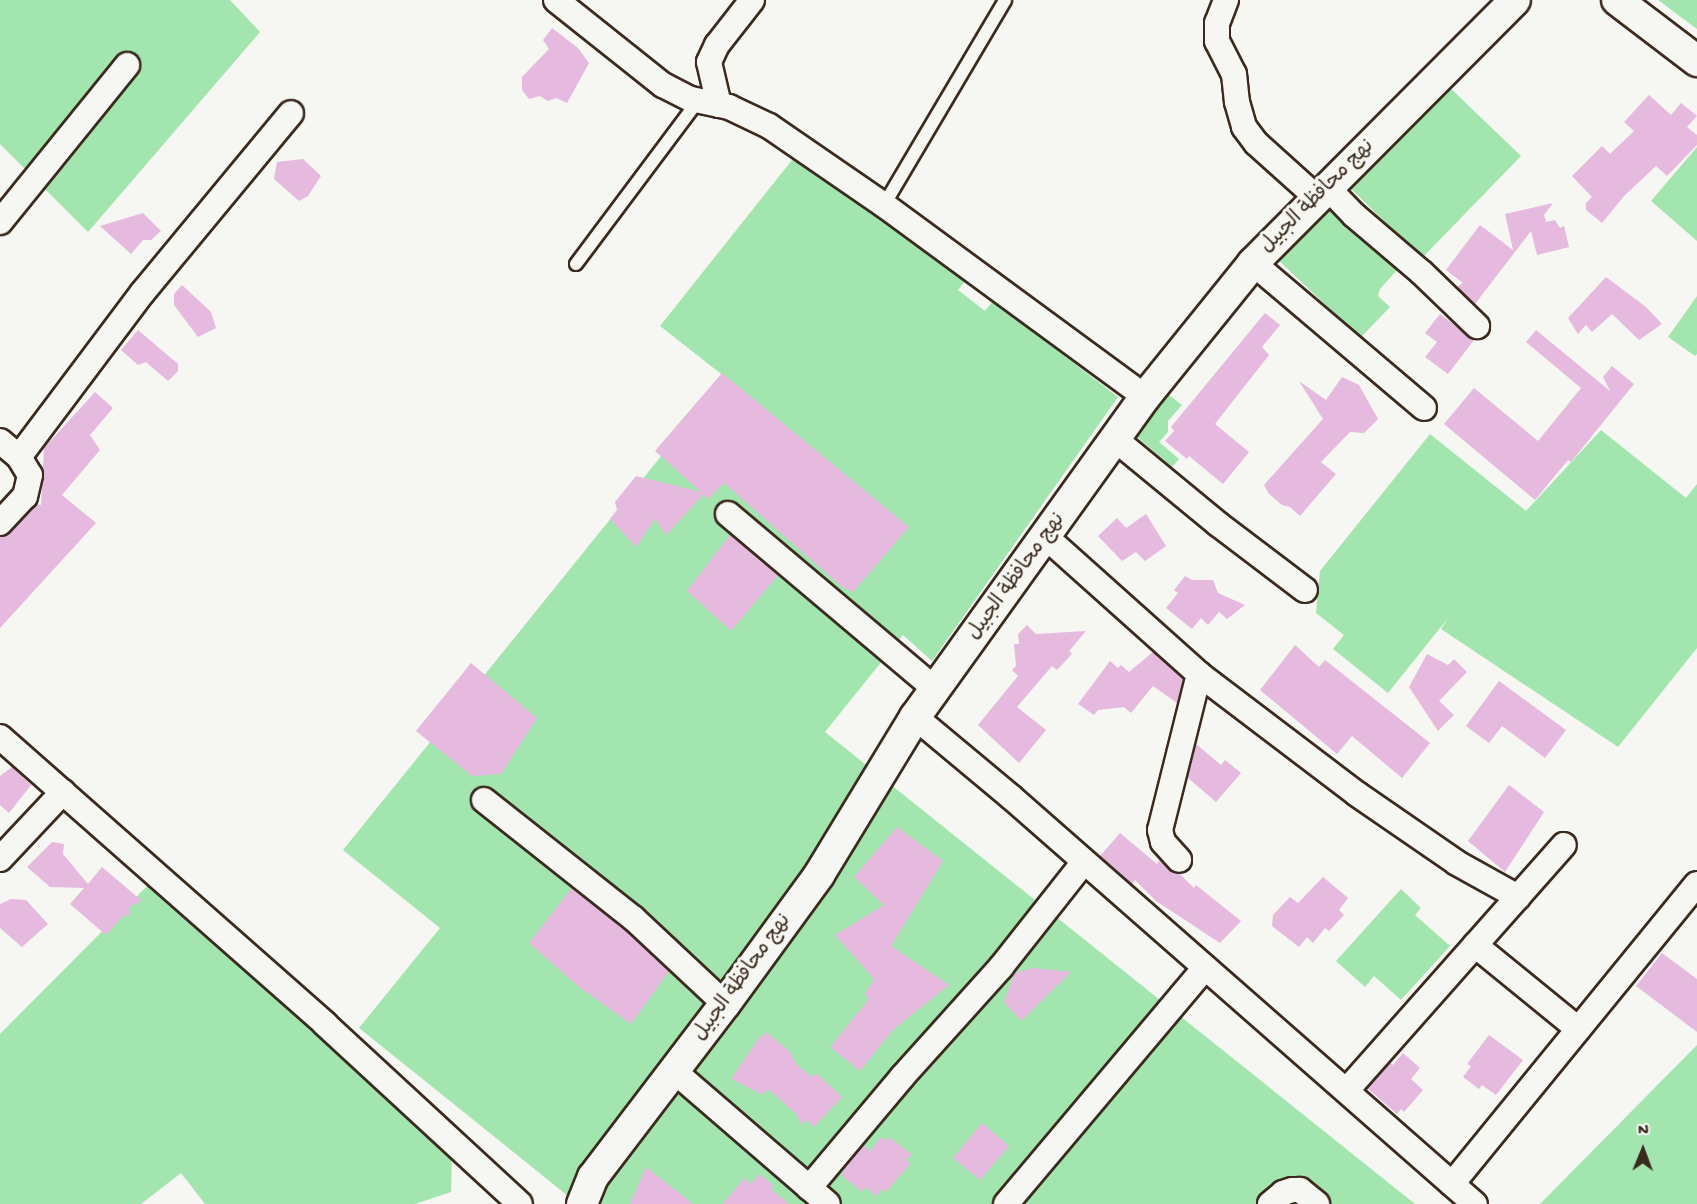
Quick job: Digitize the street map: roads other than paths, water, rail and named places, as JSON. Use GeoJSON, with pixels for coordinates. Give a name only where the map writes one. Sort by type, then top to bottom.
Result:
{"type":"FeatureCollection","features":[{"type":"Feature","properties":{"kind":"street"},"geometry":{"type":"LineString","coordinates":[[556,0],[663,85],[769,126],[884,205],[1145,397]]}},
{"type":"Feature","properties":{"kind":"street"},"geometry":{"type":"LineString","coordinates":[[708,103],[709,62],[717,45],[752,0]]}},
{"type":"Feature","properties":{"kind":"street","name":"نهج محافظة الجبيل"},"geometry":{"type":"LineString","coordinates":[[582,1204],[593,1177],[725,1004],[819,875],[915,717],[1047,537],[1145,397],[1253,263],[1515,0]]}},
{"type":"Feature","properties":{"kind":"street"},"geometry":{"type":"LineString","coordinates":[[1617,0],[1697,61]]}},
{"type":"Feature","properties":{"kind":"street"},"geometry":{"type":"LineString","coordinates":[[1220,2],[1216,41],[1234,74],[1237,102],[1244,127],[1256,143],[1354,215],[1421,272],[1477,326]]}},
{"type":"Feature","properties":{"kind":"street"},"geometry":{"type":"LineString","coordinates":[[0,222],[127,65]]}},
{"type":"Feature","properties":{"kind":"street"},"geometry":{"type":"LineString","coordinates":[[19,457],[143,292],[291,113]]}},
{"type":"Feature","properties":{"kind":"street"},"geometry":{"type":"LineString","coordinates":[[1253,263],[1424,408]]}},
{"type":"Feature","properties":{"kind":"street"},"geometry":{"type":"LineString","coordinates":[[1116,440],[1218,524],[1305,590]]}},
{"type":"Feature","properties":{"kind":"street"},"geometry":{"type":"LineString","coordinates":[[0,441],[19,457],[30,475],[30,484],[25,496],[0,523]]}},
{"type":"Feature","properties":{"kind":"street"},"geometry":{"type":"LineString","coordinates":[[728,514],[936,689]]}},
{"type":"Feature","properties":{"kind":"street"},"geometry":{"type":"LineString","coordinates":[[1047,537],[1199,674],[1357,794],[1457,863],[1518,897]]}},
{"type":"Feature","properties":{"kind":"street"},"geometry":{"type":"LineString","coordinates":[[1179,860],[1163,842],[1160,830],[1199,674]]}},
{"type":"Feature","properties":{"kind":"street"},"geometry":{"type":"LineString","coordinates":[[915,717],[1011,797],[1474,1204]]}},
{"type":"Feature","properties":{"kind":"street"},"geometry":{"type":"LineString","coordinates":[[0,737],[316,1016],[520,1204]]}},
{"type":"Feature","properties":{"kind":"street"},"geometry":{"type":"LineString","coordinates":[[0,859],[63,792]]}},
{"type":"Feature","properties":{"kind":"street"},"geometry":{"type":"LineString","coordinates":[[484,800],[633,918],[725,1004]]}},
{"type":"Feature","properties":{"kind":"street"},"geometry":{"type":"LineString","coordinates":[[1347,1090],[1564,845]]}},
{"type":"Feature","properties":{"kind":"street"},"geometry":{"type":"LineString","coordinates":[[809,1188],[902,1077],[1001,967],[1084,862]]}},
{"type":"Feature","properties":{"kind":"street"},"geometry":{"type":"LineString","coordinates":[[1452,1184],[1697,884]]}},
{"type":"Feature","properties":{"kind":"street"},"geometry":{"type":"LineString","coordinates":[[1475,945],[1578,1029]]}},
{"type":"Feature","properties":{"kind":"street"},"geometry":{"type":"LineString","coordinates":[[1006,1204],[1205,968]]}},
{"type":"Feature","properties":{"kind":"street"},"geometry":{"type":"LineString","coordinates":[[674,1071],[828,1204]]}},
{"type":"Feature","properties":{"kind":"street"},"geometry":{"type":"LineString","coordinates":[[1270,1204],[1283,1193],[1292,1190],[1300,1190],[1317,1204]]}},
{"type":"Feature","properties":{"kind":"lane"},"geometry":{"type":"LineString","coordinates":[[884,205],[1005,0]]}},
{"type":"Feature","properties":{"kind":"lane"},"geometry":{"type":"LineString","coordinates":[[576,264],[708,103]]}}]}
